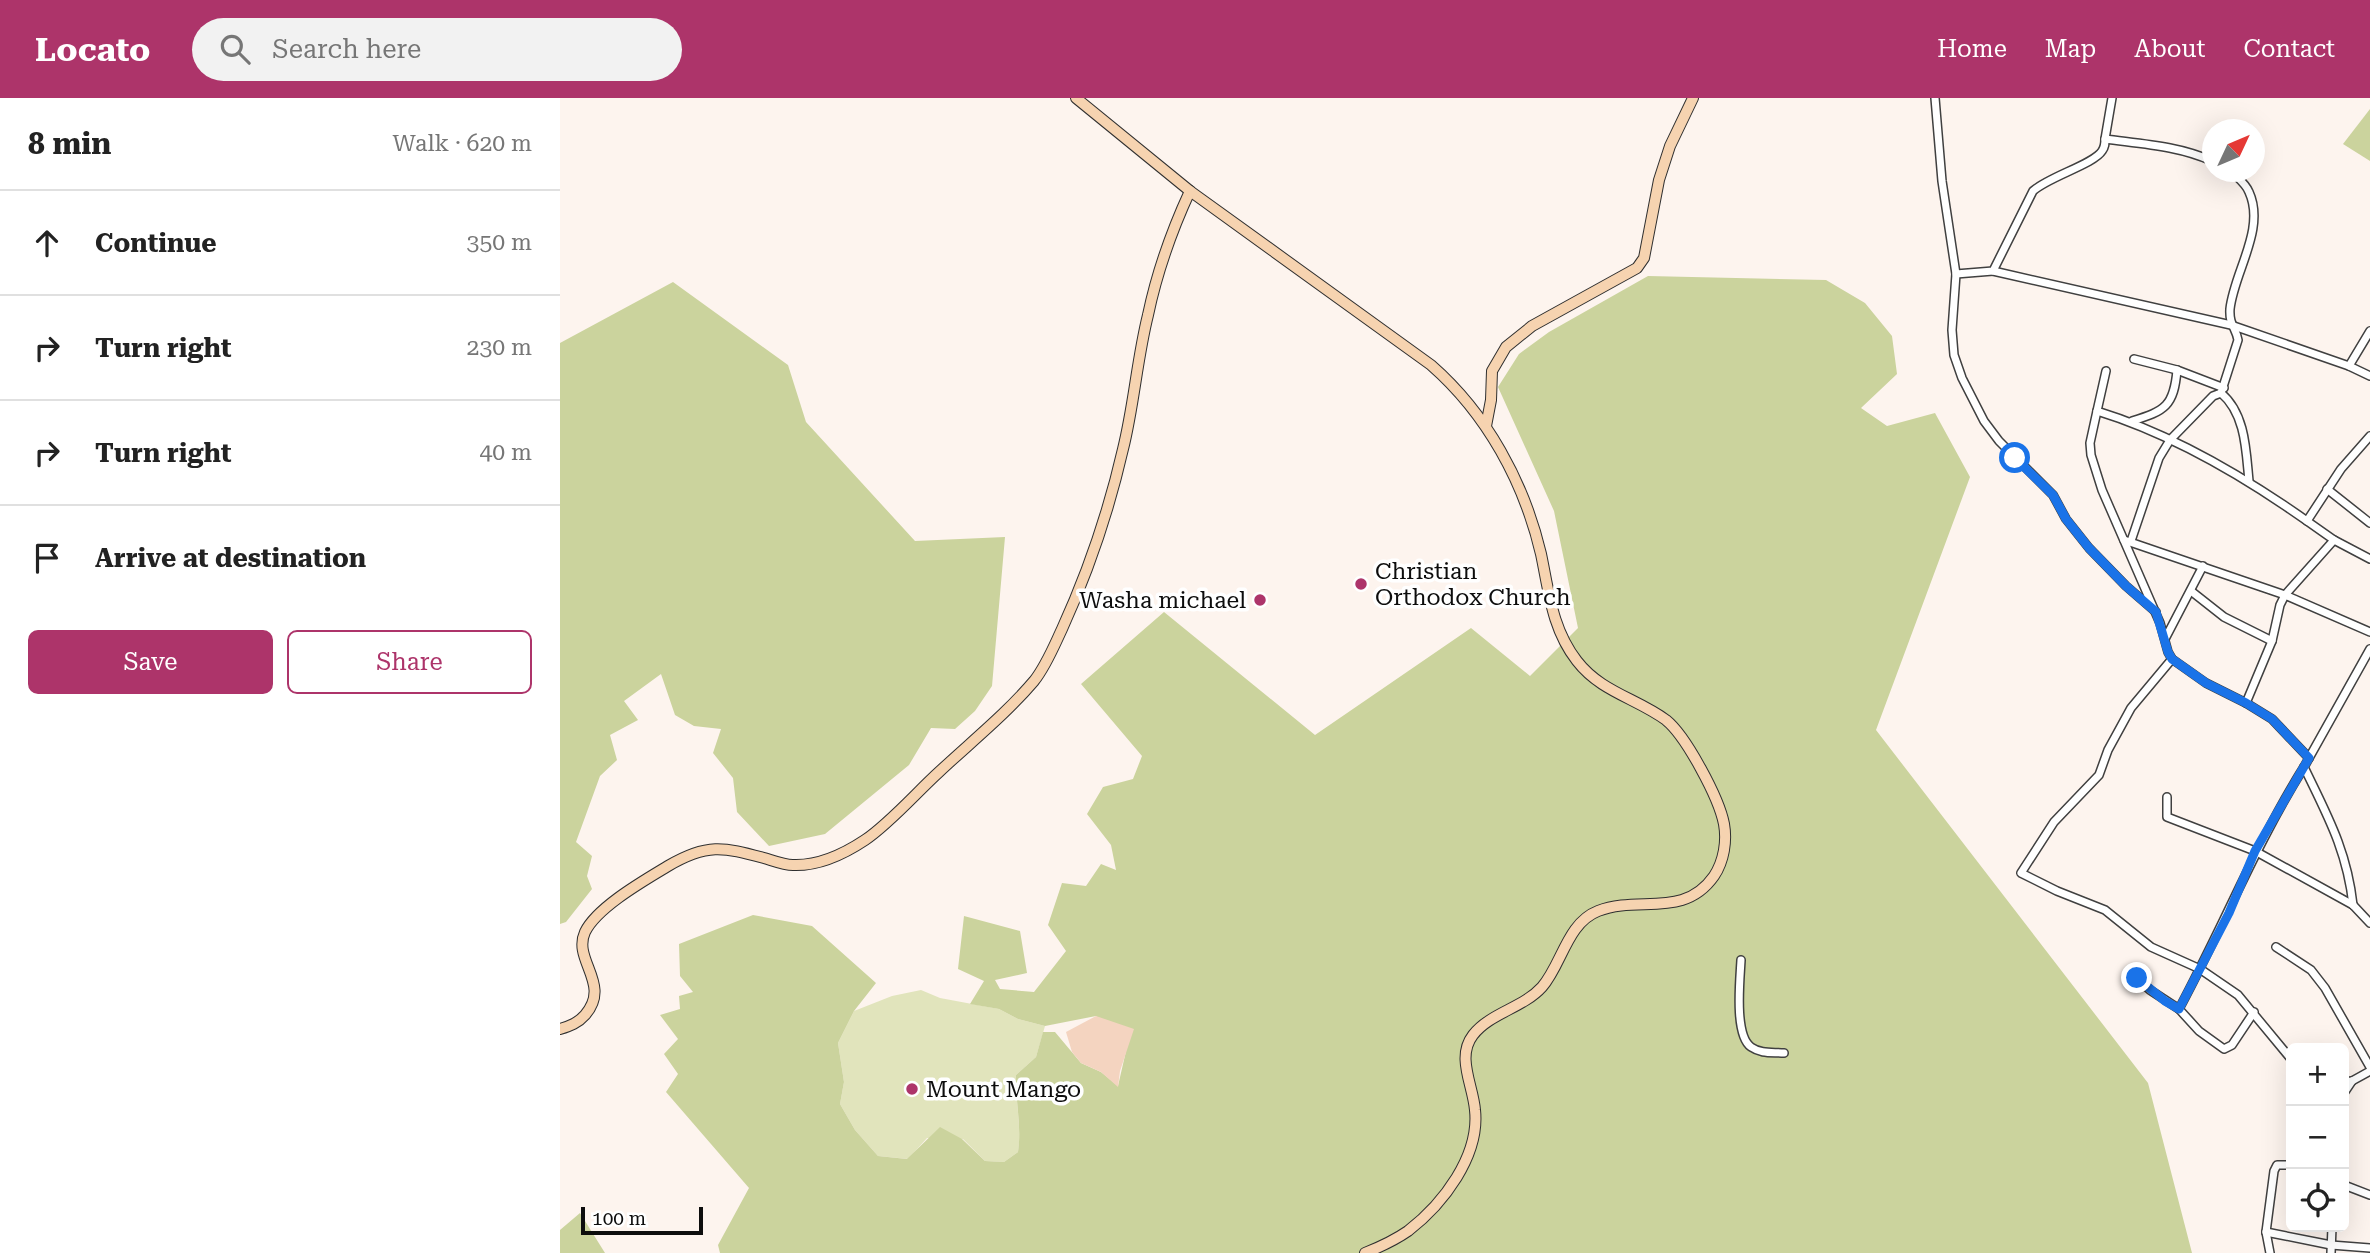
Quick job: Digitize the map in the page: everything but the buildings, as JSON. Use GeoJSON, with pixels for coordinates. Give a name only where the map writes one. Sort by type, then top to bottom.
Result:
{"type":"FeatureCollection","features":[{"type":"Feature","properties":{"kind":"main road"},"geometry":{"type":"LineString","coordinates":[[1076,98],[1191,191],[1431,365],[1464,396],[1486,426],[1525,497],[1541,554],[1553,617],[1562,638],[1578,663],[1612,692],[1669,722],[1689,747],[1721,812],[1726,840],[1721,863],[1697,893],[1682,902],[1610,908],[1585,918],[1543,985],[1530,998],[1474,1033],[1465,1048],[1476,1124],[1466,1160],[1456,1180],[1409,1230],[1365,1253]]}},
{"type":"Feature","properties":{"kind":"main road"},"geometry":{"type":"LineString","coordinates":[[1486,426],[1491,400],[1492,371],[1506,347],[1532,326],[1637,268],[1644,258],[1659,180],[1670,146],[1693,98]]}},
{"type":"Feature","properties":{"kind":"main road"},"geometry":{"type":"LineString","coordinates":[[560,1029],[583,1018],[593,1006],[596,991],[581,946],[590,923],[608,907],[665,868],[704,850],[726,848],[790,865],[815,864],[838,855],[866,839],[1009,708],[1035,679],[1077,596],[1101,525],[1123,449],[1148,314],[1174,226],[1191,191]]}},
{"type":"Feature","properties":{"kind":"street"},"geometry":{"type":"LineString","coordinates":[[1935,98],[1942,181],[1956,274],[1952,330],[1954,355],[1962,378],[1984,421],[2015,458],[2053,495],[2066,519],[2089,548],[2156,612]]}},
{"type":"Feature","properties":{"kind":"street"},"geometry":{"type":"LineString","coordinates":[[1993,271],[2033,191],[2041,184],[2102,152],[2112,98]]}},
{"type":"Feature","properties":{"kind":"street"},"geometry":{"type":"LineString","coordinates":[[2105,139],[2159,146],[2202,157]]}},
{"type":"Feature","properties":{"kind":"street"},"geometry":{"type":"LineString","coordinates":[[2128,540],[2159,458],[2170,440],[2213,396],[2223,391],[2238,340],[2231,325],[2230,311],[2255,211],[2249,192],[2240,182]]}},
{"type":"Feature","properties":{"kind":"street"},"geometry":{"type":"LineString","coordinates":[[1956,274],[1993,271],[2231,325],[2349,366],[2370,376]]}},
{"type":"Feature","properties":{"kind":"street"},"geometry":{"type":"LineString","coordinates":[[2349,366],[2370,331]]}},
{"type":"Feature","properties":{"kind":"street"},"geometry":{"type":"LineString","coordinates":[[2134,359],[2177,370],[2223,391],[2243,431],[2249,481]]}},
{"type":"Feature","properties":{"kind":"street"},"geometry":{"type":"LineString","coordinates":[[2132,421],[2156,414],[2168,405],[2174,396],[2177,370]]}},
{"type":"Feature","properties":{"kind":"street"},"geometry":{"type":"LineString","coordinates":[[2106,371],[2090,443],[2091,455],[2102,490],[2128,540],[2156,612],[2168,652],[2172,659],[2206,683],[2272,719],[2309,758]]}},
{"type":"Feature","properties":{"kind":"street"},"geometry":{"type":"LineString","coordinates":[[2096,411],[2132,421],[2249,481],[2334,540],[2370,559]]}},
{"type":"Feature","properties":{"kind":"street"},"geometry":{"type":"LineString","coordinates":[[2307,521],[2348,460],[2370,436]]}},
{"type":"Feature","properties":{"kind":"street"},"geometry":{"type":"LineString","coordinates":[[2327,489],[2370,523]]}},
{"type":"Feature","properties":{"kind":"street"},"geometry":{"type":"LineString","coordinates":[[2128,540],[2284,595],[2370,632]]}},
{"type":"Feature","properties":{"kind":"street"},"geometry":{"type":"LineString","coordinates":[[2246,703],[2272,641],[2284,595],[2334,540]]}},
{"type":"Feature","properties":{"kind":"street"},"geometry":{"type":"LineString","coordinates":[[2165,639],[2203,566]]}},
{"type":"Feature","properties":{"kind":"street"},"geometry":{"type":"LineString","coordinates":[[2191,591],[2224,617],[2272,641]]}},
{"type":"Feature","properties":{"kind":"street"},"geometry":{"type":"LineString","coordinates":[[2179,1009],[2229,913],[2255,851],[2278,807],[2304,767],[2370,649]]}},
{"type":"Feature","properties":{"kind":"street"},"geometry":{"type":"LineString","coordinates":[[2172,659],[2131,708],[2108,750],[2099,775],[2054,822],[2021,873],[2105,910],[2151,947],[2200,969],[2238,995],[2286,1053]]}},
{"type":"Feature","properties":{"kind":"street"},"geometry":{"type":"LineString","coordinates":[[2304,767],[2341,844],[2349,873],[2353,905]]}},
{"type":"Feature","properties":{"kind":"street"},"geometry":{"type":"LineString","coordinates":[[2167,797],[2167,817],[2255,851],[2353,905],[2369,919]]}},
{"type":"Feature","properties":{"kind":"street"},"geometry":{"type":"LineString","coordinates":[[2276,947],[2311,970],[2325,988],[2370,1069],[2349,1080]]}},
{"type":"Feature","properties":{"kind":"street"},"geometry":{"type":"LineString","coordinates":[[1741,960],[1743,1037],[1748,1045],[1759,1052],[1784,1053]]}},
{"type":"Feature","properties":{"kind":"street"},"geometry":{"type":"LineString","coordinates":[[2137,978],[2179,1009],[2208,1039],[2224,1049],[2232,1045],[2254,1012]]}},
{"type":"Feature","properties":{"kind":"street"},"geometry":{"type":"LineString","coordinates":[[2270,1253],[2266,1232],[2274,1171],[2277,1165],[2286,1164]]}},
{"type":"Feature","properties":{"kind":"street"},"geometry":{"type":"LineString","coordinates":[[2349,1187],[2370,1195]]}},
{"type":"Feature","properties":{"kind":"street"},"geometry":{"type":"LineString","coordinates":[[2266,1232],[2331,1249],[2370,1248]]}},
{"type":"Feature","properties":{"kind":"green space"},"geometry":{"type":"Polygon","coordinates":[[[2370,109],[2370,161],[2343,144],[2370,109]]]}},
{"type":"Feature","properties":{"kind":"green space"},"geometry":{"type":"Polygon","coordinates":[[[1648,276],[1826,280],[1865,303],[1892,336],[1897,374],[1861,408],[1887,426],[1935,413],[1970,477],[1876,730],[2148,1083],[2192,1253],[720,1253],[718,1245],[749,1188],[666,1092],[678,1074],[664,1054],[678,1039],[660,1015],[680,1009],[679,996],[693,992],[680,976],[679,944],[753,915],[812,926],[876,983],[854,1011],[838,1043],[844,1082],[840,1104],[855,1130],[878,1156],[907,1159],[940,1127],[962,1139],[985,1161],[1004,1162],[1018,1152],[1016,1075],[1036,1057],[1043,1032],[1055,1032],[1081,1063],[1101,1072],[1118,1086],[1126,1051],[1096,1016],[1045,1026],[1018,1019],[999,1009],[970,1004],[984,981],[958,969],[964,916],[1020,931],[1027,973],[995,980],[1000,989],[1034,992],[1066,951],[1048,925],[1062,883],[1086,886],[1101,864],[1116,870],[1111,845],[1087,814],[1103,787],[1133,779],[1142,756],[1081,684],[1164,612],[1315,735],[1471,628],[1530,676],[1578,628],[1554,511],[1498,387],[1519,354],[1549,332],[1648,276]]]}},
{"type":"Feature","properties":{"kind":"green space"},"geometry":{"type":"Polygon","coordinates":[[[673,282],[788,365],[806,422],[915,541],[1005,537],[992,686],[975,711],[955,729],[931,728],[909,765],[825,834],[769,846],[737,812],[733,778],[713,753],[721,729],[694,726],[675,715],[661,674],[624,701],[638,720],[610,735],[617,760],[600,776],[576,842],[592,856],[587,876],[592,889],[566,922],[560,924],[560,343],[673,282]]]}},
{"type":"Feature","properties":{"kind":"green space"},"geometry":{"type":"Polygon","coordinates":[[[921,990],[940,998],[999,1009],[1018,1019],[1045,1026],[1036,1057],[1016,1075],[1018,1152],[1004,1162],[985,1161],[963,1139],[927,1138],[908,1159],[878,1156],[855,1130],[840,1104],[844,1082],[838,1043],[854,1011],[892,996],[921,990]]]}},
{"type":"Feature","properties":{"kind":"green space"},"geometry":{"type":"Polygon","coordinates":[[[580,1213],[605,1253],[560,1253],[560,1230],[580,1213]]]}},
{"type":"Feature","properties":{"kind":"sand"},"geometry":{"type":"Polygon","coordinates":[[[1096,1016],[1134,1029],[1120,1071],[1118,1087],[1101,1072],[1081,1063],[1072,1052],[1066,1032],[1096,1016]]]}},
{"type":"Feature","properties":{"kind":"place","name":"Christian Orthodox Church"},"geometry":{"type":"Point","coordinates":[1361,584]}},
{"type":"Feature","properties":{"kind":"place","name":"Washa michael"},"geometry":{"type":"Point","coordinates":[1260,600]}},
{"type":"Feature","properties":{"kind":"place","name":"Mount Mango"},"geometry":{"type":"Point","coordinates":[912,1089]}},
{"type":"Feature","properties":{"kind":"route"},"geometry":{"type":"LineString","coordinates":[[2015,458],[2053,495],[2059,509],[2089,548],[2156,612],[2172,659],[2206,683],[2272,719],[2309,758],[2278,807],[2255,851],[2229,913],[2179,1009],[2137,978]]}}]}
